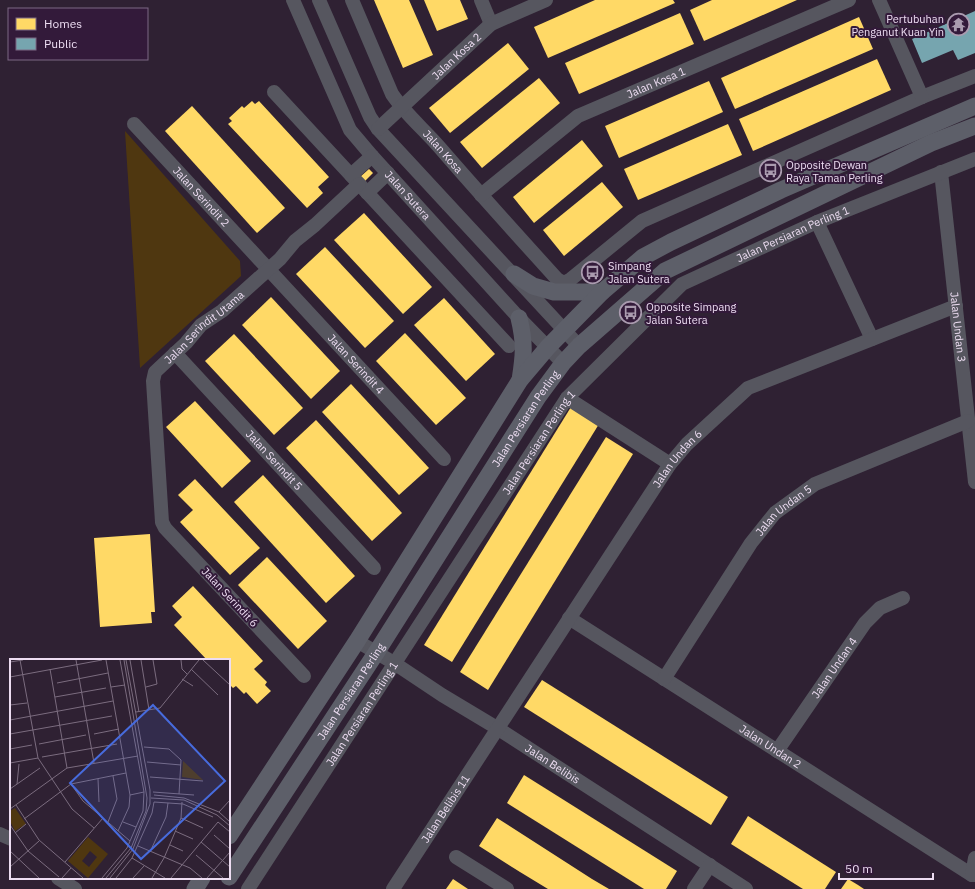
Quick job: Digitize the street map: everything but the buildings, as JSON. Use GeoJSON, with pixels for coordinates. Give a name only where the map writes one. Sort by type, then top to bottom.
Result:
{"type":"FeatureCollection","features":[{"type":"Feature","properties":{"kind":"main road","name":"Jalan Persiaran Perling"},"geometry":{"type":"LineString","coordinates":[[230,834],[357,641],[520,380],[548,347],[602,292],[643,257],[672,242],[781,190],[975,106]]}},
{"type":"Feature","properties":{"kind":"main road","name":"Jalan Persiaran Perling"},"geometry":{"type":"LineString","coordinates":[[230,876],[376,653],[538,397],[563,363],[579,346],[665,271],[931,143],[975,126]]}},
{"type":"Feature","properties":{"kind":"main road"},"geometry":{"type":"LineString","coordinates":[[514,274],[533,286],[554,292],[602,292]]}},
{"type":"Feature","properties":{"kind":"main road"},"geometry":{"type":"LineString","coordinates":[[519,318],[523,335],[524,355],[520,380]]}},
{"type":"Feature","properties":{"kind":"main road"},"geometry":{"type":"LineString","coordinates":[[194,889],[201,879]]}},
{"type":"Feature","properties":{"kind":"main road","name":"Jalan Persiaran Perling"},"geometry":{"type":"LineString","coordinates":[[221,889],[228,879]]}},
{"type":"Feature","properties":{"kind":"street","name":"Jalan Sutera"},"geometry":{"type":"LineString","coordinates":[[293,0],[350,130],[519,318],[563,363]]}},
{"type":"Feature","properties":{"kind":"street"},"geometry":{"type":"LineString","coordinates":[[319,0],[370,117],[378,128],[579,346]]}},
{"type":"Feature","properties":{"kind":"street","name":"Jalan Kosa"},"geometry":{"type":"LineString","coordinates":[[352,0],[392,94],[401,107],[439,147],[480,195],[557,279],[564,283],[571,279],[642,221],[922,97]]}},
{"type":"Feature","properties":{"kind":"street"},"geometry":{"type":"LineString","coordinates":[[481,0],[491,24]]}},
{"type":"Feature","properties":{"kind":"street","name":"Jalan Kosa 2"},"geometry":{"type":"LineString","coordinates":[[378,128],[491,24],[546,0]]}},
{"type":"Feature","properties":{"kind":"street","name":"Jalan Kosa 1"},"geometry":{"type":"LineString","coordinates":[[480,195],[578,116],[849,0]]}},
{"type":"Feature","properties":{"kind":"street"},"geometry":{"type":"LineString","coordinates":[[879,0],[922,97],[975,76]]}},
{"type":"Feature","properties":{"kind":"street"},"geometry":{"type":"LineString","coordinates":[[274,92],[509,346]]}},
{"type":"Feature","properties":{"kind":"street","name":"Jalan Serindit 2"},"geometry":{"type":"LineString","coordinates":[[134,124],[268,268]]}},
{"type":"Feature","properties":{"kind":"street"},"geometry":{"type":"LineString","coordinates":[[359,184],[372,156]]}},
{"type":"Feature","properties":{"kind":"street","name":"Jalan Persiaran Perling 1"},"geometry":{"type":"LineString","coordinates":[[248,889],[567,398],[682,284],[817,222],[975,159]]}},
{"type":"Feature","properties":{"kind":"street","name":"Jalan Undan 3"},"geometry":{"type":"LineString","coordinates":[[941,172],[975,478]]}},
{"type":"Feature","properties":{"kind":"street"},"geometry":{"type":"LineString","coordinates":[[359,184],[388,173]]}},
{"type":"Feature","properties":{"kind":"street","name":"Jalan Serindit Utama"},"geometry":{"type":"LineString","coordinates":[[161,515],[152,381],[155,372],[175,352],[186,344],[201,325],[222,311],[268,268],[280,259],[295,240],[315,226],[359,184]]}},
{"type":"Feature","properties":{"kind":"street"},"geometry":{"type":"LineString","coordinates":[[817,222],[872,339]]}},
{"type":"Feature","properties":{"kind":"street","name":"Jalan Serindit 4"},"geometry":{"type":"LineString","coordinates":[[268,268],[444,459]]}},
{"type":"Feature","properties":{"kind":"street","name":"Jalan Undan 6"},"geometry":{"type":"LineString","coordinates":[[498,728],[670,464],[687,444],[748,388],[956,306]]}},
{"type":"Feature","properties":{"kind":"street","name":"Jalan Serindit 5"},"geometry":{"type":"LineString","coordinates":[[175,352],[374,568]]}},
{"type":"Feature","properties":{"kind":"street"},"geometry":{"type":"LineString","coordinates":[[567,398],[670,464]]}},
{"type":"Feature","properties":{"kind":"street","name":"Jalan Undan 5"},"geometry":{"type":"LineString","coordinates":[[664,679],[751,543],[775,513],[815,484],[968,421]]}},
{"type":"Feature","properties":{"kind":"street","name":"Jalan Serindit 6"},"geometry":{"type":"LineString","coordinates":[[161,515],[165,528],[304,676]]}},
{"type":"Feature","properties":{"kind":"street","name":"Jalan Undan 4"},"geometry":{"type":"LineString","coordinates":[[777,751],[865,623],[880,608],[904,598]]}},
{"type":"Feature","properties":{"kind":"street","name":"Jalan Undan 2"},"geometry":{"type":"LineString","coordinates":[[569,618],[974,875]]}},
{"type":"Feature","properties":{"kind":"street","name":"Jalan Belibis"},"geometry":{"type":"LineString","coordinates":[[357,641],[394,663],[442,695],[498,728],[746,889]]}},
{"type":"Feature","properties":{"kind":"street","name":"Jalan Belibis 11"},"geometry":{"type":"LineString","coordinates":[[393,889],[498,728]]}},
{"type":"Feature","properties":{"kind":"street"},"geometry":{"type":"LineString","coordinates":[[0,834],[10,839]]}},
{"type":"Feature","properties":{"kind":"street"},"geometry":{"type":"LineString","coordinates":[[456,857],[507,889]]}},
{"type":"Feature","properties":{"kind":"street"},"geometry":{"type":"LineString","coordinates":[[974,875],[975,858]]}},
{"type":"Feature","properties":{"kind":"street"},"geometry":{"type":"LineString","coordinates":[[694,889],[710,865]]}},
{"type":"Feature","properties":{"kind":"street"},"geometry":{"type":"LineString","coordinates":[[51,889],[57,879]]}},
{"type":"Feature","properties":{"kind":"street"},"geometry":{"type":"LineString","coordinates":[[60,879],[75,889]]}},
{"type":"Feature","properties":{"kind":"shaded area"},"geometry":{"type":"Polygon","coordinates":[[[125,131],[240,261],[241,276],[140,368],[125,131]]]}},
{"type":"Feature","properties":{"kind":"place","name":"Pertubuhan Penganut Kuan Yin"},"geometry":{"type":"Point","coordinates":[959,25]}},
{"type":"Feature","properties":{"kind":"place","name":"Opposite Dewan Raya Taman Perling"},"geometry":{"type":"Point","coordinates":[771,171]}},
{"type":"Feature","properties":{"kind":"place","name":"Simpang Jalan Sutera"},"geometry":{"type":"Point","coordinates":[592,272]}},
{"type":"Feature","properties":{"kind":"place","name":"Opposite Simpang Jalan Sutera"},"geometry":{"type":"Point","coordinates":[630,313]}}]}
